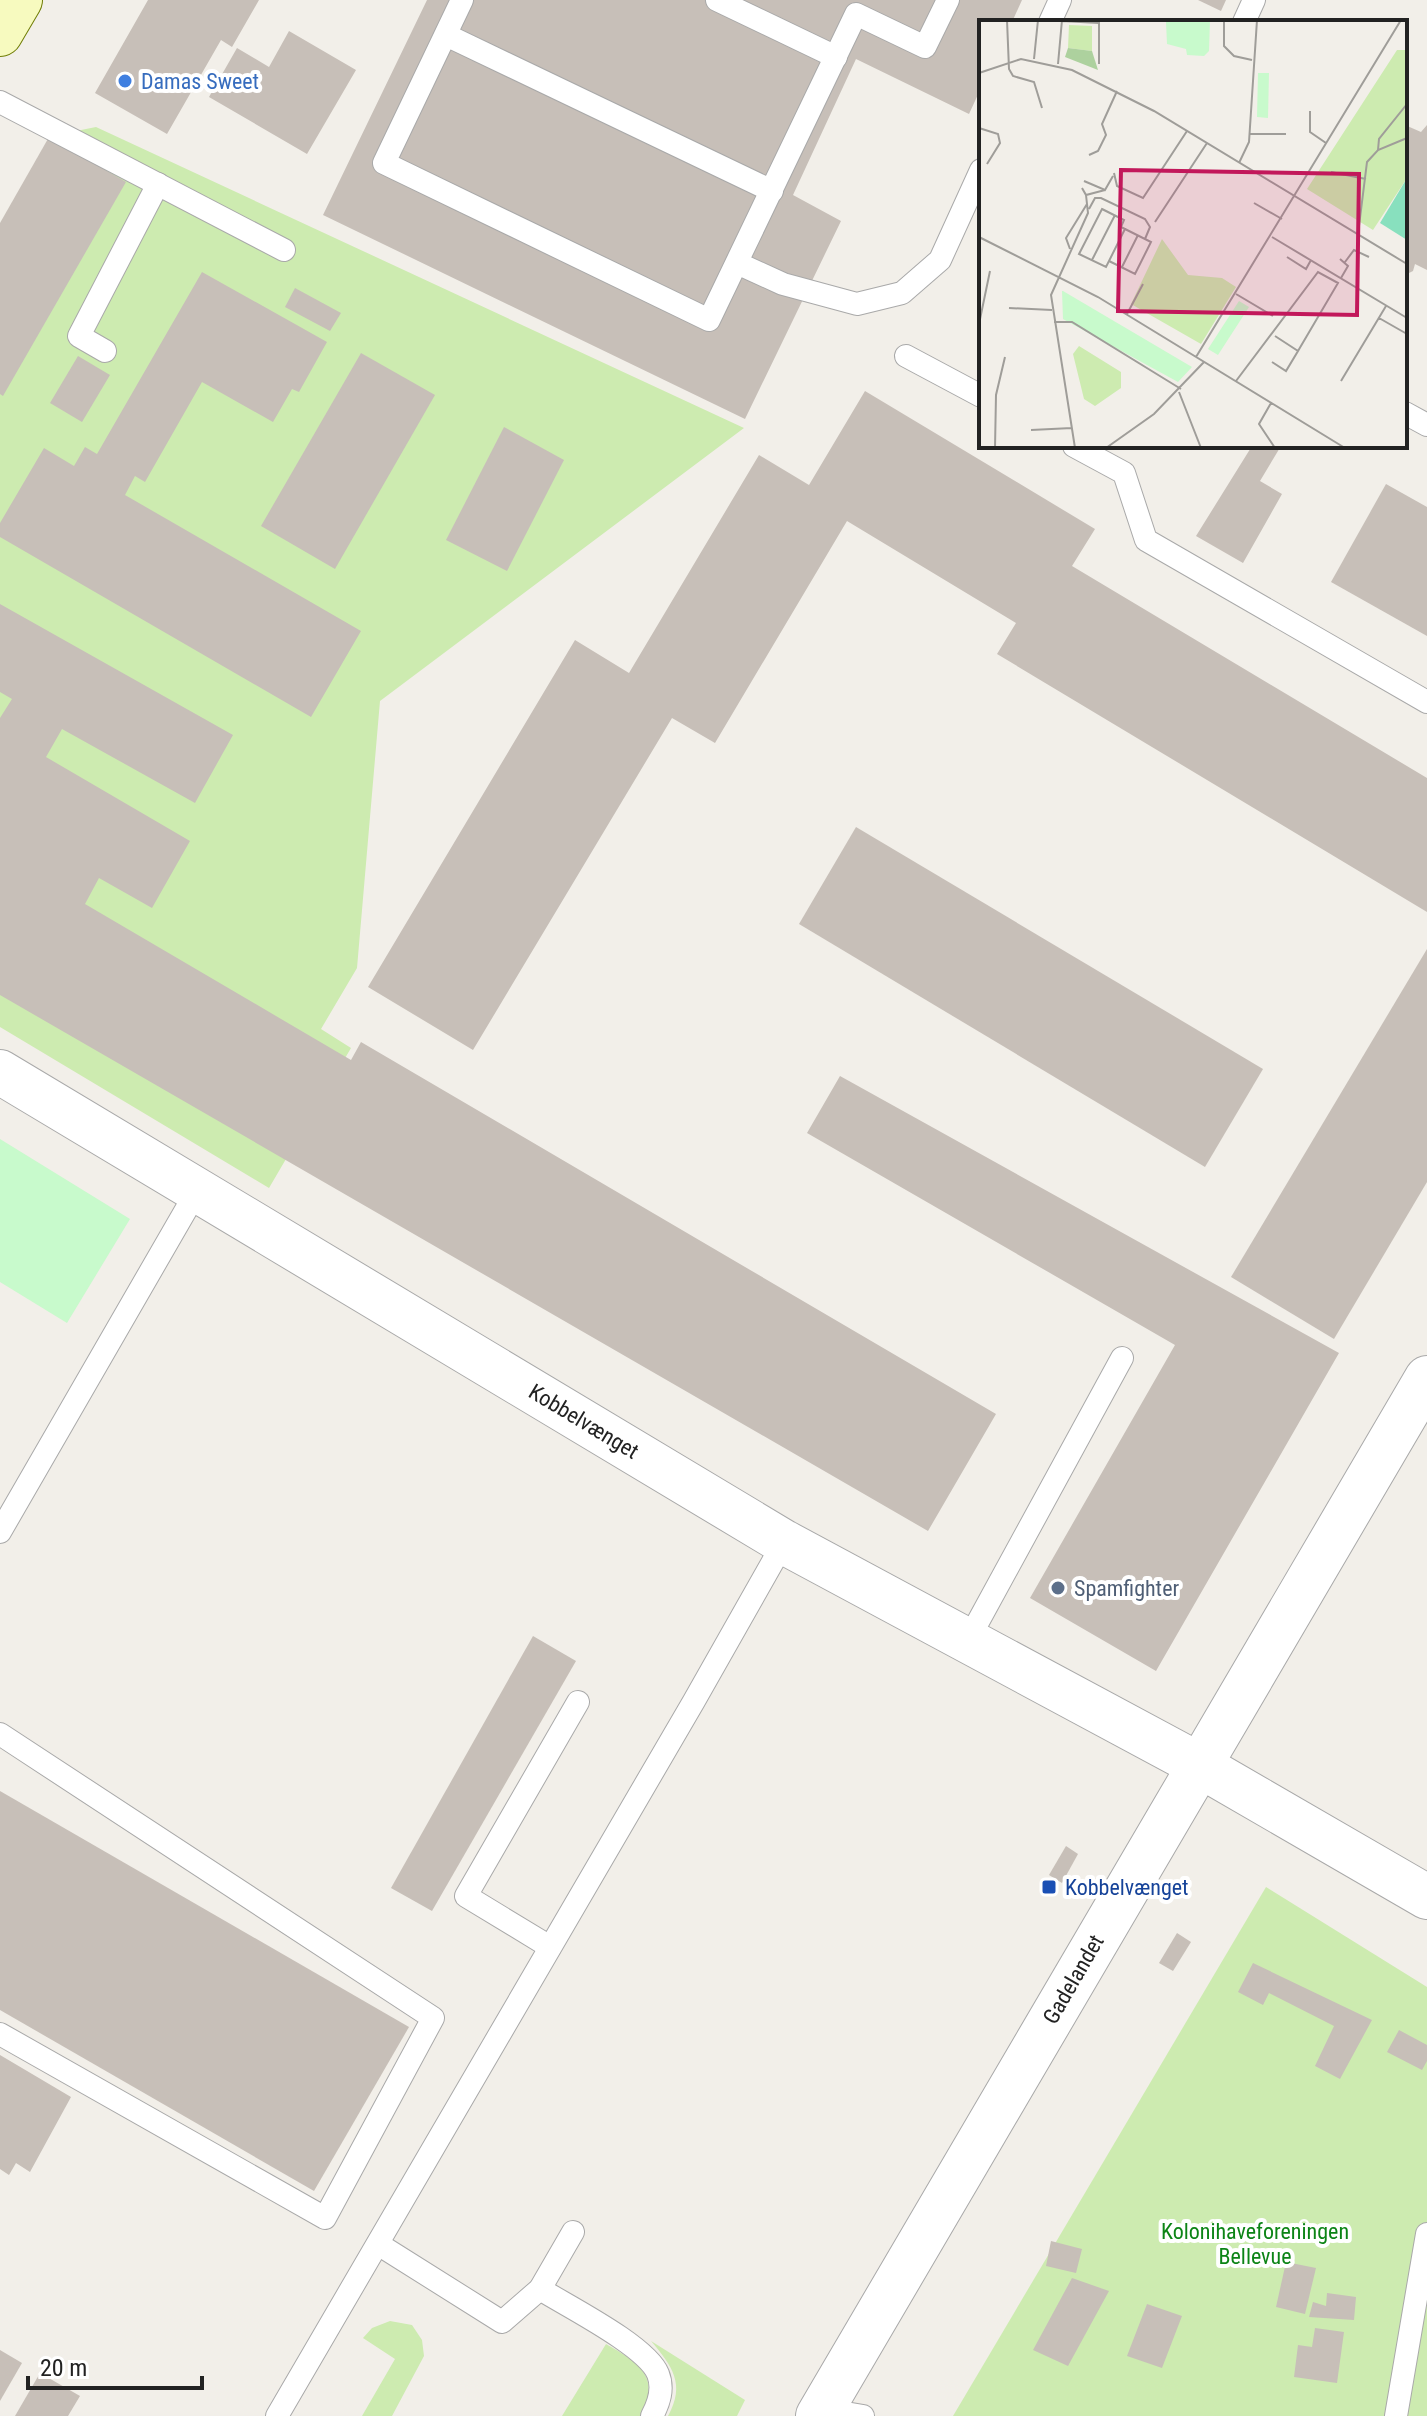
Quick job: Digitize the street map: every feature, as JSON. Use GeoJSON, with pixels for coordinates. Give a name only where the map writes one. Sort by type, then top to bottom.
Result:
{"type":"FeatureCollection","features":[{"type":"Feature","properties":{"kind":"main road"},"geometry":{"type":"LineString","coordinates":[[0,34],[20,0]]}},
{"type":"Feature","properties":{"kind":"street","name":"Kobbelvænget"},"geometry":{"type":"LineString","coordinates":[[0,1072],[784,1542],[1199,1765],[1427,1897]]}},
{"type":"Feature","properties":{"kind":"street","name":"Gadelandet"},"geometry":{"type":"LineString","coordinates":[[834,2414],[1199,1765],[1427,1378]]}},
{"type":"Feature","properties":{"kind":"lane"},"geometry":{"type":"LineString","coordinates":[[462,0],[384,163],[709,320],[856,14],[925,47],[948,0]]}},
{"type":"Feature","properties":{"kind":"lane"},"geometry":{"type":"LineString","coordinates":[[717,0],[836,57]]}},
{"type":"Feature","properties":{"kind":"lane"},"geometry":{"type":"LineString","coordinates":[[1051,20],[1060,0]]}},
{"type":"Feature","properties":{"kind":"lane"},"geometry":{"type":"LineString","coordinates":[[1245,20],[1254,0]]}},
{"type":"Feature","properties":{"kind":"lane"},"geometry":{"type":"LineString","coordinates":[[446,35],[772,191]]}},
{"type":"Feature","properties":{"kind":"lane"},"geometry":{"type":"LineString","coordinates":[[0,102],[284,250]]}},
{"type":"Feature","properties":{"kind":"lane"},"geometry":{"type":"LineString","coordinates":[[737,263],[783,284],[857,304],[902,293],[940,260],[979,174]]}},
{"type":"Feature","properties":{"kind":"lane"},"geometry":{"type":"LineString","coordinates":[[105,351],[79,336],[158,184]]}},
{"type":"Feature","properties":{"kind":"lane"},"geometry":{"type":"LineString","coordinates":[[906,356],[979,395]]}},
{"type":"Feature","properties":{"kind":"lane"},"geometry":{"type":"LineString","coordinates":[[1407,414],[1427,425]]}},
{"type":"Feature","properties":{"kind":"lane"},"geometry":{"type":"LineString","coordinates":[[1078,448],[1124,473],[1146,540],[1427,702]]}},
{"type":"Feature","properties":{"kind":"lane"},"geometry":{"type":"LineString","coordinates":[[0,1532],[198,1189]]}},
{"type":"Feature","properties":{"kind":"lane"},"geometry":{"type":"LineString","coordinates":[[967,1642],[1122,1358]]}},
{"type":"Feature","properties":{"kind":"lane"},"geometry":{"type":"LineString","coordinates":[[277,2416],[784,1542]]}},
{"type":"Feature","properties":{"kind":"lane"},"geometry":{"type":"LineString","coordinates":[[550,1947],[466,1896],[578,1702]]}},
{"type":"Feature","properties":{"kind":"lane"},"geometry":{"type":"LineString","coordinates":[[0,1734],[433,2018],[325,2218],[0,2034]]}},
{"type":"Feature","properties":{"kind":"lane"},"geometry":{"type":"LineString","coordinates":[[378,2244],[502,2322],[540,2289],[573,2232]]}},
{"type":"Feature","properties":{"kind":"lane"},"geometry":{"type":"LineString","coordinates":[[1396,2416],[1427,2234]]}},
{"type":"Feature","properties":{"kind":"lane"},"geometry":{"type":"LineString","coordinates":[[540,2289],[639,2350],[658,2373],[661,2399],[652,2416]]}},
{"type":"Feature","properties":{"kind":"green space"},"geometry":{"type":"Polygon","coordinates":[[[96,127],[744,428],[380,701],[357,968],[321,1029],[351,1048],[269,1188],[0,1027],[0,263],[71,132],[96,127]]]}},
{"type":"Feature","properties":{"kind":"green space"},"geometry":{"type":"Polygon","coordinates":[[[0,1139],[130,1219],[67,1323],[0,1282],[0,1139]]]}},
{"type":"Feature","properties":{"kind":"green space","name":"Kolonihaveforeningen Bellevue"},"geometry":{"type":"Polygon","coordinates":[[[1266,1887],[1427,1987],[1427,2416],[953,2416],[1266,1887]]]}},
{"type":"Feature","properties":{"kind":"green space"},"geometry":{"type":"Polygon","coordinates":[[[390,2321],[412,2325],[422,2340],[424,2356],[392,2416],[362,2416],[395,2359],[363,2338],[372,2328],[390,2321]]]}},
{"type":"Feature","properties":{"kind":"green space"},"geometry":{"type":"Polygon","coordinates":[[[651,2341],[745,2400],[737,2416],[668,2416],[676,2394],[674,2376],[651,2341]]]}},
{"type":"Feature","properties":{"kind":"green space"},"geometry":{"type":"Polygon","coordinates":[[[606,2344],[628,2357],[648,2380],[649,2390],[640,2416],[562,2416],[606,2344]]]}},
{"type":"Feature","properties":{"kind":"building"},"geometry":{"type":"Polygon","coordinates":[[[148,0],[259,0],[232,47],[221,40],[167,134],[95,93],[148,0]]]}},
{"type":"Feature","properties":{"kind":"building"},"geometry":{"type":"Polygon","coordinates":[[[427,0],[1022,0],[1013,20],[979,20],[979,92],[969,114],[856,59],[793,195],[841,221],[745,419],[323,215],[427,0]]]}},
{"type":"Feature","properties":{"kind":"building"},"geometry":{"type":"Polygon","coordinates":[[[1198,0],[1226,0],[1221,11],[1198,0]]]}},
{"type":"Feature","properties":{"kind":"building"},"geometry":{"type":"Polygon","coordinates":[[[289,31],[356,70],[307,154],[209,97],[237,48],[269,67],[289,31]]]}},
{"type":"Feature","properties":{"kind":"building"},"geometry":{"type":"Polygon","coordinates":[[[1427,125],[1427,270],[1415,264],[1413,271],[1407,274],[1407,126],[1421,132],[1427,125]]]}},
{"type":"Feature","properties":{"kind":"building"},"geometry":{"type":"Polygon","coordinates":[[[49,137],[126,182],[3,396],[0,394],[0,223],[49,137]]]}},
{"type":"Feature","properties":{"kind":"building"},"geometry":{"type":"Polygon","coordinates":[[[202,272],[327,342],[299,392],[292,389],[273,422],[202,382],[145,482],[135,476],[125,495],[361,631],[311,717],[0,537],[0,523],[44,448],[74,466],[85,447],[97,454],[202,272]]]}},
{"type":"Feature","properties":{"kind":"building"},"geometry":{"type":"Polygon","coordinates":[[[295,288],[341,313],[330,331],[285,307],[295,288]]]}},
{"type":"Feature","properties":{"kind":"building"},"geometry":{"type":"Polygon","coordinates":[[[361,353],[435,395],[335,569],[261,526],[361,353]]]}},
{"type":"Feature","properties":{"kind":"building"},"geometry":{"type":"Polygon","coordinates":[[[78,356],[110,375],[82,422],[50,403],[78,356]]]}},
{"type":"Feature","properties":{"kind":"building"},"geometry":{"type":"Polygon","coordinates":[[[865,391],[1095,529],[1072,566],[1427,778],[1427,912],[997,654],[1016,623],[847,521],[715,743],[672,718],[473,1050],[368,987],[575,640],[629,673],[759,455],[809,485],[865,391]]]}},
{"type":"Feature","properties":{"kind":"building"},"geometry":{"type":"Polygon","coordinates":[[[504,427],[564,460],[507,571],[446,540],[504,427]]]}},
{"type":"Feature","properties":{"kind":"building"},"geometry":{"type":"Polygon","coordinates":[[[1251,448],[1280,448],[1260,481],[1282,494],[1243,563],[1196,536],[1251,448]]]}},
{"type":"Feature","properties":{"kind":"building"},"geometry":{"type":"Polygon","coordinates":[[[1386,484],[1427,507],[1427,636],[1331,582],[1386,484]]]}},
{"type":"Feature","properties":{"kind":"building"},"geometry":{"type":"Polygon","coordinates":[[[0,604],[233,735],[195,803],[62,729],[46,757],[190,841],[152,908],[99,878],[85,904],[351,1060],[361,1042],[996,1414],[928,1531],[0,995],[0,718],[12,699],[0,692],[0,604]]]}},
{"type":"Feature","properties":{"kind":"building"},"geometry":{"type":"Polygon","coordinates":[[[856,827],[1263,1069],[1205,1167],[799,924],[856,827]]]}},
{"type":"Feature","properties":{"kind":"building"},"geometry":{"type":"Polygon","coordinates":[[[1427,949],[1427,1182],[1334,1339],[1231,1277],[1427,949]]]}},
{"type":"Feature","properties":{"kind":"building"},"geometry":{"type":"Polygon","coordinates":[[[840,1076],[1339,1353],[1156,1671],[1030,1598],[1175,1345],[807,1133],[840,1076]]]}},
{"type":"Feature","properties":{"kind":"building"},"geometry":{"type":"Polygon","coordinates":[[[533,1636],[576,1661],[432,1911],[391,1888],[533,1636]]]}},
{"type":"Feature","properties":{"kind":"building"},"geometry":{"type":"Polygon","coordinates":[[[0,1791],[409,2027],[314,2191],[0,2010],[0,1791]]]}},
{"type":"Feature","properties":{"kind":"building"},"geometry":{"type":"Polygon","coordinates":[[[1066,1846],[1078,1854],[1062,1883],[1049,1875],[1066,1846]]]}},
{"type":"Feature","properties":{"kind":"building"},"geometry":{"type":"Polygon","coordinates":[[[1177,1933],[1191,1942],[1173,1971],[1159,1963],[1177,1933]]]}},
{"type":"Feature","properties":{"kind":"building"},"geometry":{"type":"Polygon","coordinates":[[[1253,1963],[1372,2020],[1340,2079],[1315,2066],[1334,2026],[1269,1993],[1263,2005],[1238,1992],[1253,1963]]]}},
{"type":"Feature","properties":{"kind":"building"},"geometry":{"type":"Polygon","coordinates":[[[1399,2030],[1427,2045],[1427,2061],[1422,2070],[1387,2052],[1399,2030]]]}},
{"type":"Feature","properties":{"kind":"building"},"geometry":{"type":"Polygon","coordinates":[[[0,2055],[71,2097],[30,2172],[16,2163],[9,2175],[0,2169],[0,2055]]]}},
{"type":"Feature","properties":{"kind":"building"},"geometry":{"type":"Polygon","coordinates":[[[1051,2241],[1082,2249],[1076,2273],[1046,2266],[1051,2241]]]}},
{"type":"Feature","properties":{"kind":"building"},"geometry":{"type":"Polygon","coordinates":[[[1286,2262],[1316,2268],[1305,2314],[1276,2307],[1286,2262]]]}},
{"type":"Feature","properties":{"kind":"building"},"geometry":{"type":"Polygon","coordinates":[[[1072,2278],[1109,2291],[1068,2366],[1033,2350],[1072,2278]]]}},
{"type":"Feature","properties":{"kind":"building"},"geometry":{"type":"Polygon","coordinates":[[[1327,2293],[1356,2297],[1354,2320],[1309,2317],[1313,2302],[1326,2306],[1327,2293]]]}},
{"type":"Feature","properties":{"kind":"building"},"geometry":{"type":"Polygon","coordinates":[[[1147,2304],[1182,2316],[1162,2368],[1127,2356],[1147,2304]]]}},
{"type":"Feature","properties":{"kind":"building"},"geometry":{"type":"Polygon","coordinates":[[[1315,2328],[1344,2332],[1337,2383],[1294,2377],[1298,2345],[1312,2347],[1315,2328]]]}},
{"type":"Feature","properties":{"kind":"building"},"geometry":{"type":"Polygon","coordinates":[[[0,2350],[22,2363],[0,2401],[0,2350]]]}},
{"type":"Feature","properties":{"kind":"building"},"geometry":{"type":"Polygon","coordinates":[[[40,2373],[80,2396],[68,2416],[15,2416],[40,2373]]]}},
{"type":"Feature","properties":{"kind":"place","name":"Damas Sweet"},"geometry":{"type":"Point","coordinates":[125,81]}},
{"type":"Feature","properties":{"kind":"place","name":"Spamfighter"},"geometry":{"type":"Point","coordinates":[1058,1588]}},
{"type":"Feature","properties":{"kind":"place","name":"Kobbelvænget"},"geometry":{"type":"Point","coordinates":[1049,1887]}}]}
